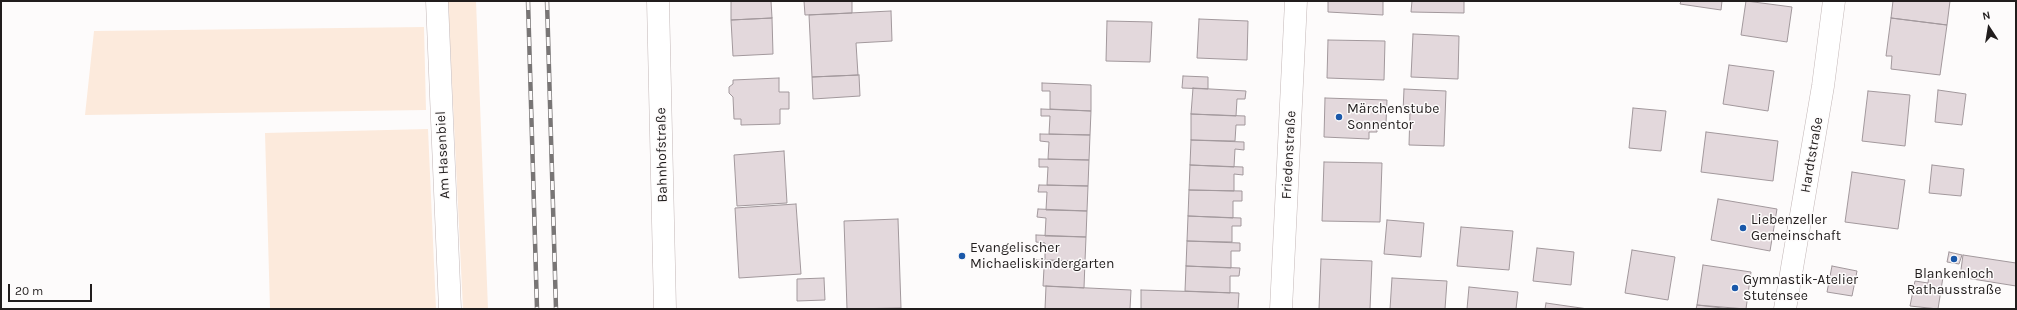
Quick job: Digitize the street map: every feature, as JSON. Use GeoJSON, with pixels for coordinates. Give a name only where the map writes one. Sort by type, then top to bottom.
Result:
{"type":"FeatureCollection","features":[{"type":"Feature","properties":{"kind":"street","name":"Am Hasenbiel"},"geometry":{"type":"LineString","coordinates":[[437,1],[450,309]]}},
{"type":"Feature","properties":{"kind":"street","name":"Bahnhofstraße"},"geometry":{"type":"LineString","coordinates":[[658,1],[665,309]]}},
{"type":"Feature","properties":{"kind":"street","name":"Friedenstraße"},"geometry":{"type":"LineString","coordinates":[[1281,309],[1296,1]]}},
{"type":"Feature","properties":{"kind":"street","name":"Hardtstraße"},"geometry":{"type":"LineString","coordinates":[[1785,309],[1823,86],[1834,1]]}},
{"type":"Feature","properties":{"kind":"shaded area"},"geometry":{"type":"Polygon","coordinates":[[[448,1],[476,1],[488,309],[463,309],[448,1]]]}},
{"type":"Feature","properties":{"kind":"shaded area"},"geometry":{"type":"Polygon","coordinates":[[[424,27],[426,110],[85,115],[94,31],[424,27]]]}},
{"type":"Feature","properties":{"kind":"shaded area"},"geometry":{"type":"Polygon","coordinates":[[[428,129],[436,309],[270,309],[265,133],[428,129]]]}},
{"type":"Feature","properties":{"kind":"building"},"geometry":{"type":"Polygon","coordinates":[[[731,1],[771,1],[772,18],[731,20],[731,1]]]}},
{"type":"Feature","properties":{"kind":"building"},"geometry":{"type":"Polygon","coordinates":[[[804,1],[852,1],[852,13],[805,15],[804,1]]]}},
{"type":"Feature","properties":{"kind":"building"},"geometry":{"type":"Polygon","coordinates":[[[1328,1],[1383,1],[1383,15],[1328,12],[1328,1]]]}},
{"type":"Feature","properties":{"kind":"building"},"geometry":{"type":"Polygon","coordinates":[[[1412,1],[1464,1],[1464,13],[1411,12],[1412,1]]]}},
{"type":"Feature","properties":{"kind":"building"},"geometry":{"type":"Polygon","coordinates":[[[1681,1],[1722,1],[1721,10],[1680,4],[1681,1]]]}},
{"type":"Feature","properties":{"kind":"building"},"geometry":{"type":"Polygon","coordinates":[[[1746,1],[1792,7],[1787,42],[1741,35],[1746,1]]]}},
{"type":"Feature","properties":{"kind":"building"},"geometry":{"type":"Polygon","coordinates":[[[1893,1],[1950,1],[1947,25],[1891,18],[1893,1]]]}},
{"type":"Feature","properties":{"kind":"building"},"geometry":{"type":"Polygon","coordinates":[[[891,11],[892,41],[856,43],[858,75],[812,77],[809,15],[891,11]]]}},
{"type":"Feature","properties":{"kind":"building"},"geometry":{"type":"Polygon","coordinates":[[[772,18],[773,54],[733,56],[731,20],[772,18]]]}},
{"type":"Feature","properties":{"kind":"building"},"geometry":{"type":"Polygon","coordinates":[[[1891,18],[1947,25],[1940,75],[1891,69],[1892,56],[1886,56],[1891,18]]]}},
{"type":"Feature","properties":{"kind":"building"},"geometry":{"type":"Polygon","coordinates":[[[1199,19],[1248,21],[1247,60],[1197,58],[1199,19]]]}},
{"type":"Feature","properties":{"kind":"building"},"geometry":{"type":"Polygon","coordinates":[[[1107,21],[1152,22],[1150,62],[1106,61],[1107,21]]]}},
{"type":"Feature","properties":{"kind":"building"},"geometry":{"type":"Polygon","coordinates":[[[1413,34],[1459,36],[1458,79],[1411,77],[1413,34]]]}},
{"type":"Feature","properties":{"kind":"building"},"geometry":{"type":"Polygon","coordinates":[[[1328,40],[1385,41],[1384,80],[1327,78],[1328,40]]]}},
{"type":"Feature","properties":{"kind":"building"},"geometry":{"type":"Polygon","coordinates":[[[1729,65],[1774,71],[1768,111],[1723,104],[1729,65]]]}},
{"type":"Feature","properties":{"kind":"building"},"geometry":{"type":"Polygon","coordinates":[[[859,75],[860,96],[813,99],[812,77],[859,75]]]}},
{"type":"Feature","properties":{"kind":"building"},"geometry":{"type":"Polygon","coordinates":[[[1183,76],[1208,77],[1208,89],[1182,88],[1183,76]]]}},
{"type":"Feature","properties":{"kind":"building"},"geometry":{"type":"Polygon","coordinates":[[[779,78],[779,92],[789,92],[789,109],[780,109],[780,124],[741,125],[741,119],[734,119],[733,97],[729,93],[729,87],[733,84],[733,80],[779,78]]]}},
{"type":"Feature","properties":{"kind":"building"},"geometry":{"type":"Polygon","coordinates":[[[1042,83],[1091,85],[1091,111],[1050,109],[1050,91],[1042,91],[1042,83]]]}},
{"type":"Feature","properties":{"kind":"building"},"geometry":{"type":"Polygon","coordinates":[[[1193,88],[1246,91],[1245,99],[1237,99],[1236,116],[1191,114],[1193,88]]]}},
{"type":"Feature","properties":{"kind":"building"},"geometry":{"type":"Polygon","coordinates":[[[1404,89],[1446,91],[1444,146],[1409,145],[1410,112],[1403,112],[1404,89]]]}},
{"type":"Feature","properties":{"kind":"building"},"geometry":{"type":"Polygon","coordinates":[[[1938,90],[1966,94],[1962,125],[1935,122],[1938,90]]]}},
{"type":"Feature","properties":{"kind":"building"},"geometry":{"type":"Polygon","coordinates":[[[1868,91],[1910,95],[1905,146],[1862,141],[1868,91]]]}},
{"type":"Feature","properties":{"kind":"building"},"geometry":{"type":"Polygon","coordinates":[[[1325,98],[1387,100],[1386,123],[1377,123],[1377,132],[1369,132],[1369,139],[1324,137],[1325,98]]]}},
{"type":"Feature","properties":{"kind":"building"},"geometry":{"type":"Polygon","coordinates":[[[1633,108],[1666,111],[1661,151],[1629,148],[1633,108]]]}},
{"type":"Feature","properties":{"kind":"building"},"geometry":{"type":"Polygon","coordinates":[[[1041,109],[1091,111],[1090,135],[1049,134],[1050,116],[1041,116],[1041,109]]]}},
{"type":"Feature","properties":{"kind":"building"},"geometry":{"type":"Polygon","coordinates":[[[1191,114],[1245,116],[1245,125],[1236,125],[1235,141],[1191,140],[1191,114]]]}},
{"type":"Feature","properties":{"kind":"building"},"geometry":{"type":"Polygon","coordinates":[[[1706,132],[1778,141],[1773,181],[1701,172],[1706,132]]]}},
{"type":"Feature","properties":{"kind":"building"},"geometry":{"type":"Polygon","coordinates":[[[1040,134],[1090,135],[1089,160],[1048,159],[1049,142],[1040,141],[1040,134]]]}},
{"type":"Feature","properties":{"kind":"building"},"geometry":{"type":"Polygon","coordinates":[[[1191,140],[1244,142],[1244,150],[1235,149],[1234,167],[1190,165],[1191,140]]]}},
{"type":"Feature","properties":{"kind":"building"},"geometry":{"type":"Polygon","coordinates":[[[784,151],[787,203],[737,206],[734,155],[784,151]]]}},
{"type":"Feature","properties":{"kind":"building"},"geometry":{"type":"Polygon","coordinates":[[[1039,159],[1089,160],[1088,186],[1047,185],[1048,167],[1039,167],[1039,159]]]}},
{"type":"Feature","properties":{"kind":"building"},"geometry":{"type":"Polygon","coordinates":[[[1324,162],[1382,163],[1380,222],[1322,221],[1324,162]]]}},
{"type":"Feature","properties":{"kind":"building"},"geometry":{"type":"Polygon","coordinates":[[[1190,165],[1243,167],[1243,175],[1234,174],[1234,191],[1189,190],[1190,165]]]}},
{"type":"Feature","properties":{"kind":"building"},"geometry":{"type":"Polygon","coordinates":[[[1932,165],[1964,169],[1961,196],[1929,193],[1932,165]]]}},
{"type":"Feature","properties":{"kind":"building"},"geometry":{"type":"Polygon","coordinates":[[[1852,172],[1905,180],[1898,229],[1845,222],[1852,172]]]}},
{"type":"Feature","properties":{"kind":"building"},"geometry":{"type":"Polygon","coordinates":[[[1039,185],[1088,186],[1087,211],[1046,210],[1047,192],[1038,192],[1039,185]]]}},
{"type":"Feature","properties":{"kind":"building"},"geometry":{"type":"Polygon","coordinates":[[[1189,190],[1242,191],[1242,201],[1233,201],[1233,218],[1188,216],[1189,190]]]}},
{"type":"Feature","properties":{"kind":"building","name":"Liebenzeller Gemeinschaft"},"geometry":{"type":"Polygon","coordinates":[[[1718,199],[1777,209],[1770,251],[1711,240],[1718,199]]]}},
{"type":"Feature","properties":{"kind":"building"},"geometry":{"type":"Polygon","coordinates":[[[796,204],[801,274],[739,278],[735,208],[796,204]]]}},
{"type":"Feature","properties":{"kind":"building"},"geometry":{"type":"Polygon","coordinates":[[[1038,209],[1087,211],[1086,237],[1045,236],[1046,218],[1037,217],[1038,209]]]}},
{"type":"Feature","properties":{"kind":"building"},"geometry":{"type":"Polygon","coordinates":[[[1188,216],[1241,218],[1241,226],[1232,226],[1232,242],[1187,241],[1188,216]]]}},
{"type":"Feature","properties":{"kind":"building"},"geometry":{"type":"Polygon","coordinates":[[[898,219],[901,308],[847,309],[844,221],[898,219]]]}},
{"type":"Feature","properties":{"kind":"building"},"geometry":{"type":"Polygon","coordinates":[[[1387,220],[1424,223],[1421,257],[1384,254],[1387,220]]]}},
{"type":"Feature","properties":{"kind":"building"},"geometry":{"type":"Polygon","coordinates":[[[1461,227],[1513,231],[1509,270],[1457,266],[1461,227]]]}},
{"type":"Feature","properties":{"kind":"building"},"geometry":{"type":"Polygon","coordinates":[[[1036,235],[1086,237],[1085,261],[1045,260],[1045,243],[1036,242],[1036,235]]]}},
{"type":"Feature","properties":{"kind":"building"},"geometry":{"type":"Polygon","coordinates":[[[1187,241],[1240,243],[1240,251],[1231,251],[1231,268],[1186,266],[1187,241]]]}},
{"type":"Feature","properties":{"kind":"building"},"geometry":{"type":"Polygon","coordinates":[[[1537,248],[1574,252],[1571,285],[1533,281],[1537,248]]]}},
{"type":"Feature","properties":{"kind":"building"},"geometry":{"type":"Polygon","coordinates":[[[1632,250],[1675,257],[1668,300],[1625,293],[1632,250]]]}},
{"type":"Feature","properties":{"kind":"building","name":"Blankenloch Rathausstraße"},"geometry":{"type":"Polygon","coordinates":[[[1949,252],[1962,255],[1959,264],[1947,262],[1949,252]]]}},
{"type":"Feature","properties":{"kind":"building"},"geometry":{"type":"Polygon","coordinates":[[[1963,255],[2016,263],[2016,286],[1960,277],[1963,255]]]}},
{"type":"Feature","properties":{"kind":"building"},"geometry":{"type":"Polygon","coordinates":[[[1321,259],[1372,261],[1370,309],[1319,309],[1321,259]]]}},
{"type":"Feature","properties":{"kind":"building"},"geometry":{"type":"Polygon","coordinates":[[[1036,260],[1085,261],[1084,288],[1043,286],[1044,268],[1035,267],[1036,260]]]}},
{"type":"Feature","properties":{"kind":"building"},"geometry":{"type":"Polygon","coordinates":[[[1703,265],[1751,272],[1746,309],[1697,305],[1703,265]]]}},
{"type":"Feature","properties":{"kind":"building"},"geometry":{"type":"Polygon","coordinates":[[[1186,266],[1240,268],[1239,276],[1230,276],[1230,293],[1185,291],[1186,266]]]}},
{"type":"Feature","properties":{"kind":"building"},"geometry":{"type":"Polygon","coordinates":[[[1832,266],[1857,271],[1852,296],[1827,292],[1832,266]]]}},
{"type":"Feature","properties":{"kind":"building"},"geometry":{"type":"Polygon","coordinates":[[[1929,275],[1943,277],[1938,309],[1910,306],[1915,281],[1928,283],[1929,275]]]}},
{"type":"Feature","properties":{"kind":"building"},"geometry":{"type":"Polygon","coordinates":[[[824,278],[825,300],[797,301],[797,279],[824,278]]]}},
{"type":"Feature","properties":{"kind":"building"},"geometry":{"type":"Polygon","coordinates":[[[1392,278],[1447,281],[1445,309],[1390,309],[1392,278]]]}},
{"type":"Feature","properties":{"kind":"building"},"geometry":{"type":"Polygon","coordinates":[[[1046,286],[1131,290],[1130,309],[1045,309],[1046,286]]]}},
{"type":"Feature","properties":{"kind":"building"},"geometry":{"type":"Polygon","coordinates":[[[1469,287],[1518,292],[1516,309],[1467,309],[1469,287]]]}},
{"type":"Feature","properties":{"kind":"building"},"geometry":{"type":"Polygon","coordinates":[[[1141,290],[1239,293],[1238,309],[1141,309],[1141,290]]]}},
{"type":"Feature","properties":{"kind":"building"},"geometry":{"type":"Polygon","coordinates":[[[1546,303],[1588,309],[1545,309],[1546,303]]]}},
{"type":"Feature","properties":{"kind":"building"},"geometry":{"type":"Polygon","coordinates":[[[1697,305],[1731,309],[1696,309],[1697,305]]]}},
{"type":"Feature","properties":{"kind":"railway"},"geometry":{"type":"LineString","coordinates":[[528,1],[537,309]]}},
{"type":"Feature","properties":{"kind":"railway"},"geometry":{"type":"LineString","coordinates":[[547,1],[556,309]]}},
{"type":"Feature","properties":{"kind":"place","name":"Märchenstube Sonnentor"},"geometry":{"type":"Point","coordinates":[1339,117]}},
{"type":"Feature","properties":{"kind":"place","name":"Liebenzeller Gemeinschaft"},"geometry":{"type":"Point","coordinates":[1743,228]}},
{"type":"Feature","properties":{"kind":"place","name":"Evangelischer Michaeliskindergarten"},"geometry":{"type":"Point","coordinates":[962,256]}},
{"type":"Feature","properties":{"kind":"place","name":"Blankenloch Rathausstraße"},"geometry":{"type":"Point","coordinates":[1954,259]}},
{"type":"Feature","properties":{"kind":"place","name":"Gymnastik-Atelier Stutensee"},"geometry":{"type":"Point","coordinates":[1735,288]}}]}
